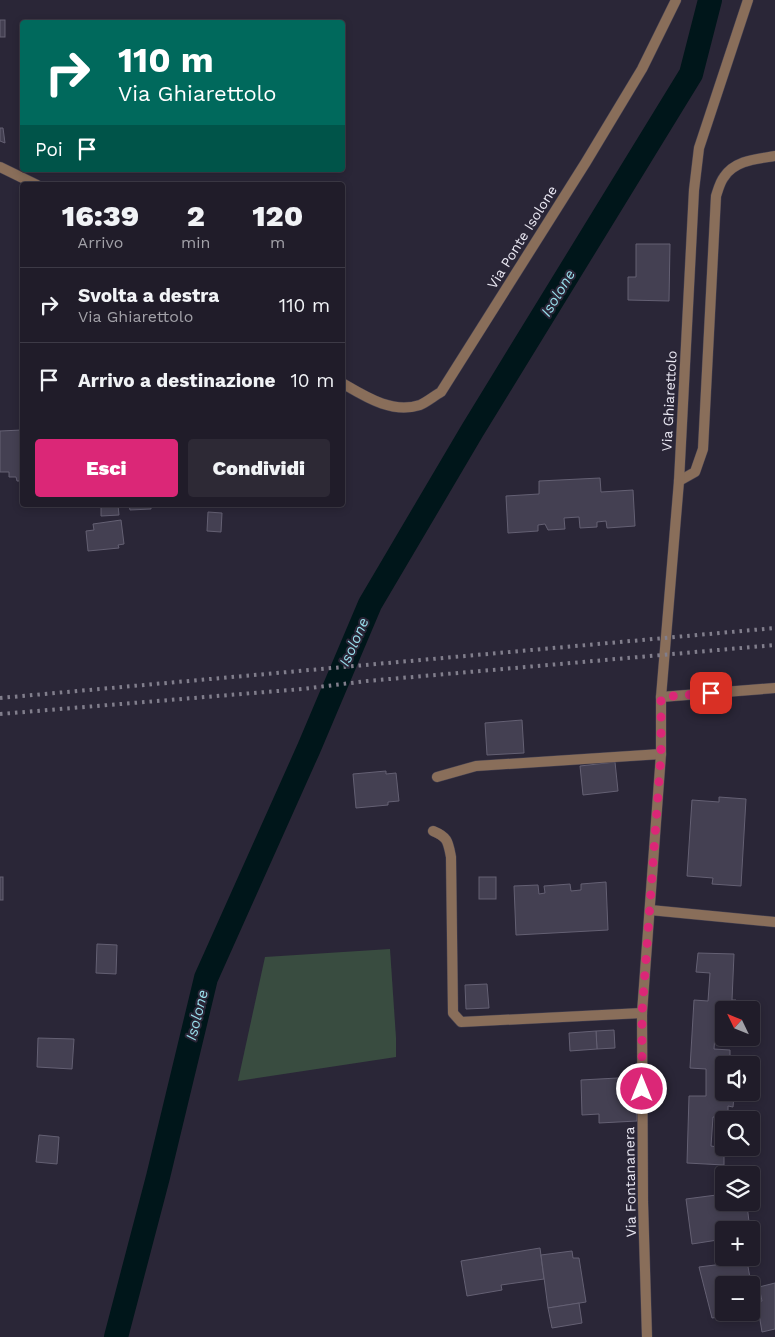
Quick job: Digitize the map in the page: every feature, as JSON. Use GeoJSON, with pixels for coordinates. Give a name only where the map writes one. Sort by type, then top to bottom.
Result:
{"type":"FeatureCollection","features":[{"type":"Feature","properties":{"kind":"street","name":"Via Ponte Isolone"},"geometry":{"type":"LineString","coordinates":[[345,385],[387,406],[403,408],[422,404],[441,392],[642,70],[676,0]]}},
{"type":"Feature","properties":{"kind":"street","name":"Via Ghiarettolo"},"geometry":{"type":"LineString","coordinates":[[661,697],[679,481],[694,190],[699,148],[748,0]]}},
{"type":"Feature","properties":{"kind":"street"},"geometry":{"type":"LineString","coordinates":[[679,481],[695,472],[703,449],[716,196],[723,178],[732,168],[744,162],[775,156]]}},
{"type":"Feature","properties":{"kind":"street"},"geometry":{"type":"LineString","coordinates":[[0,168],[30,182]]}},
{"type":"Feature","properties":{"kind":"street"},"geometry":{"type":"LineString","coordinates":[[661,697],[775,688]]}},
{"type":"Feature","properties":{"kind":"street","name":"Via Fontananera"},"geometry":{"type":"LineString","coordinates":[[647,1337],[643,1202],[642,1013],[661,754],[661,697]]}},
{"type":"Feature","properties":{"kind":"street"},"geometry":{"type":"LineString","coordinates":[[436,777],[476,766],[661,754]]}},
{"type":"Feature","properties":{"kind":"street"},"geometry":{"type":"LineString","coordinates":[[433,831],[442,835],[447,841],[451,857],[453,1013],[461,1022],[642,1013]]}},
{"type":"Feature","properties":{"kind":"street"},"geometry":{"type":"LineString","coordinates":[[650,910],[775,922]]}},
{"type":"Feature","properties":{"kind":"green space"},"geometry":{"type":"Polygon","coordinates":[[[390,949],[396,1057],[238,1081],[265,957],[390,949]]]}},
{"type":"Feature","properties":{"kind":"building"},"geometry":{"type":"Polygon","coordinates":[[[0,20],[5,20],[5,37],[0,37],[0,20]]]}},
{"type":"Feature","properties":{"kind":"building"},"geometry":{"type":"Polygon","coordinates":[[[0,128],[3,128],[5,143],[0,141],[0,128]]]}},
{"type":"Feature","properties":{"kind":"building"},"geometry":{"type":"Polygon","coordinates":[[[636,244],[670,244],[669,301],[628,300],[628,277],[636,277],[636,244]]]}},
{"type":"Feature","properties":{"kind":"building"},"geometry":{"type":"Polygon","coordinates":[[[20,430],[20,481],[17,481],[16,477],[9,477],[9,472],[0,472],[0,431],[20,430]]]}},
{"type":"Feature","properties":{"kind":"building"},"geometry":{"type":"Polygon","coordinates":[[[600,478],[601,492],[633,490],[635,526],[607,528],[606,521],[597,522],[597,527],[580,528],[579,517],[564,518],[565,529],[548,530],[545,524],[538,525],[538,531],[508,533],[506,496],[539,494],[539,481],[600,478]]]}},
{"type":"Feature","properties":{"kind":"building"},"geometry":{"type":"Polygon","coordinates":[[[101,507],[118,507],[119,515],[101,516],[101,507]]]}},
{"type":"Feature","properties":{"kind":"building"},"geometry":{"type":"Polygon","coordinates":[[[129,507],[151,507],[151,509],[130,510],[129,507]]]}},
{"type":"Feature","properties":{"kind":"building"},"geometry":{"type":"Polygon","coordinates":[[[208,512],[222,513],[221,532],[207,531],[208,512]]]}},
{"type":"Feature","properties":{"kind":"building"},"geometry":{"type":"Polygon","coordinates":[[[121,520],[124,544],[118,545],[119,548],[88,551],[86,531],[94,530],[93,524],[121,520]]]}},
{"type":"Feature","properties":{"kind":"building"},"geometry":{"type":"Polygon","coordinates":[[[522,720],[524,753],[487,755],[485,723],[522,720]]]}},
{"type":"Feature","properties":{"kind":"building"},"geometry":{"type":"Polygon","coordinates":[[[615,762],[618,791],[583,795],[580,766],[615,762]]]}},
{"type":"Feature","properties":{"kind":"building"},"geometry":{"type":"Polygon","coordinates":[[[386,771],[386,774],[396,773],[399,801],[388,802],[388,805],[356,808],[353,774],[386,771]]]}},
{"type":"Feature","properties":{"kind":"building"},"geometry":{"type":"Polygon","coordinates":[[[719,797],[746,799],[741,886],[712,884],[713,878],[687,876],[692,800],[719,802],[719,797]]]}},
{"type":"Feature","properties":{"kind":"building"},"geometry":{"type":"Polygon","coordinates":[[[0,877],[3,877],[3,900],[0,900],[0,877]]]}},
{"type":"Feature","properties":{"kind":"building"},"geometry":{"type":"Polygon","coordinates":[[[479,877],[496,877],[496,899],[479,899],[479,877]]]}},
{"type":"Feature","properties":{"kind":"building"},"geometry":{"type":"Polygon","coordinates":[[[606,882],[608,930],[516,935],[514,886],[538,885],[539,894],[545,893],[544,886],[570,884],[571,891],[581,890],[581,884],[606,882]]]}},
{"type":"Feature","properties":{"kind":"building"},"geometry":{"type":"Polygon","coordinates":[[[97,944],[117,945],[116,974],[96,973],[97,944]]]}},
{"type":"Feature","properties":{"kind":"building"},"geometry":{"type":"Polygon","coordinates":[[[698,953],[734,954],[732,1000],[736,1001],[715,1001],[714,1049],[730,1050],[730,1056],[715,1056],[715,1101],[734,1101],[733,1107],[728,1106],[728,1111],[715,1111],[715,1117],[713,1117],[711,1146],[715,1147],[715,1156],[724,1156],[724,1165],[687,1163],[689,1096],[706,1096],[706,1069],[690,1068],[694,1000],[708,1001],[710,973],[696,972],[698,953]]]}},
{"type":"Feature","properties":{"kind":"building"},"geometry":{"type":"Polygon","coordinates":[[[487,984],[489,1008],[466,1009],[465,985],[487,984]]]}},
{"type":"Feature","properties":{"kind":"building"},"geometry":{"type":"Polygon","coordinates":[[[614,1030],[615,1048],[597,1049],[596,1031],[614,1030]]]}},
{"type":"Feature","properties":{"kind":"building"},"geometry":{"type":"Polygon","coordinates":[[[596,1031],[597,1049],[570,1051],[569,1033],[596,1031]]]}},
{"type":"Feature","properties":{"kind":"building"},"geometry":{"type":"Polygon","coordinates":[[[38,1038],[74,1039],[72,1069],[37,1067],[38,1038]]]}},
{"type":"Feature","properties":{"kind":"building"},"geometry":{"type":"Polygon","coordinates":[[[636,1077],[637,1121],[599,1123],[599,1114],[582,1115],[581,1080],[636,1077]]]}},
{"type":"Feature","properties":{"kind":"building"},"geometry":{"type":"Polygon","coordinates":[[[39,1135],[59,1137],[57,1164],[36,1162],[39,1135]]]}},
{"type":"Feature","properties":{"kind":"building"},"geometry":{"type":"Polygon","coordinates":[[[715,1195],[715,1211],[748,1211],[749,1221],[715,1221],[715,1240],[692,1244],[686,1199],[715,1195]]]}},
{"type":"Feature","properties":{"kind":"building"},"geometry":{"type":"Polygon","coordinates":[[[540,1248],[544,1279],[501,1285],[502,1290],[467,1296],[461,1261],[540,1248]]]}},
{"type":"Feature","properties":{"kind":"building"},"geometry":{"type":"Polygon","coordinates":[[[572,1251],[573,1258],[579,1258],[586,1302],[548,1308],[541,1255],[572,1251]]]}},
{"type":"Feature","properties":{"kind":"building"},"geometry":{"type":"Polygon","coordinates":[[[715,1265],[748,1266],[750,1276],[715,1276],[715,1318],[712,1318],[699,1267],[715,1265]]]}},
{"type":"Feature","properties":{"kind":"building"},"geometry":{"type":"Polygon","coordinates":[[[775,1283],[775,1329],[762,1332],[760,1320],[760,1301],[762,1301],[760,1287],[775,1283]]]}},
{"type":"Feature","properties":{"kind":"building"},"geometry":{"type":"Polygon","coordinates":[[[579,1303],[582,1323],[552,1328],[548,1308],[579,1303]]]}},
{"type":"Feature","properties":{"kind":"waterway","name":"Isolone"},"geometry":{"type":"LineString","coordinates":[[116,1337],[158,1177],[206,978],[309,748],[370,604],[472,431],[691,74],[710,0]]}},
{"type":"Feature","properties":{"kind":"railway"},"geometry":{"type":"LineString","coordinates":[[0,698],[775,628]]}},
{"type":"Feature","properties":{"kind":"railway"},"geometry":{"type":"LineString","coordinates":[[0,714],[302,689],[367,681],[775,645]]}},
{"type":"Feature","properties":{"kind":"route"},"geometry":{"type":"LineString","coordinates":[[642,1089],[642,1013],[661,754],[661,697],[711,693]]}}]}
